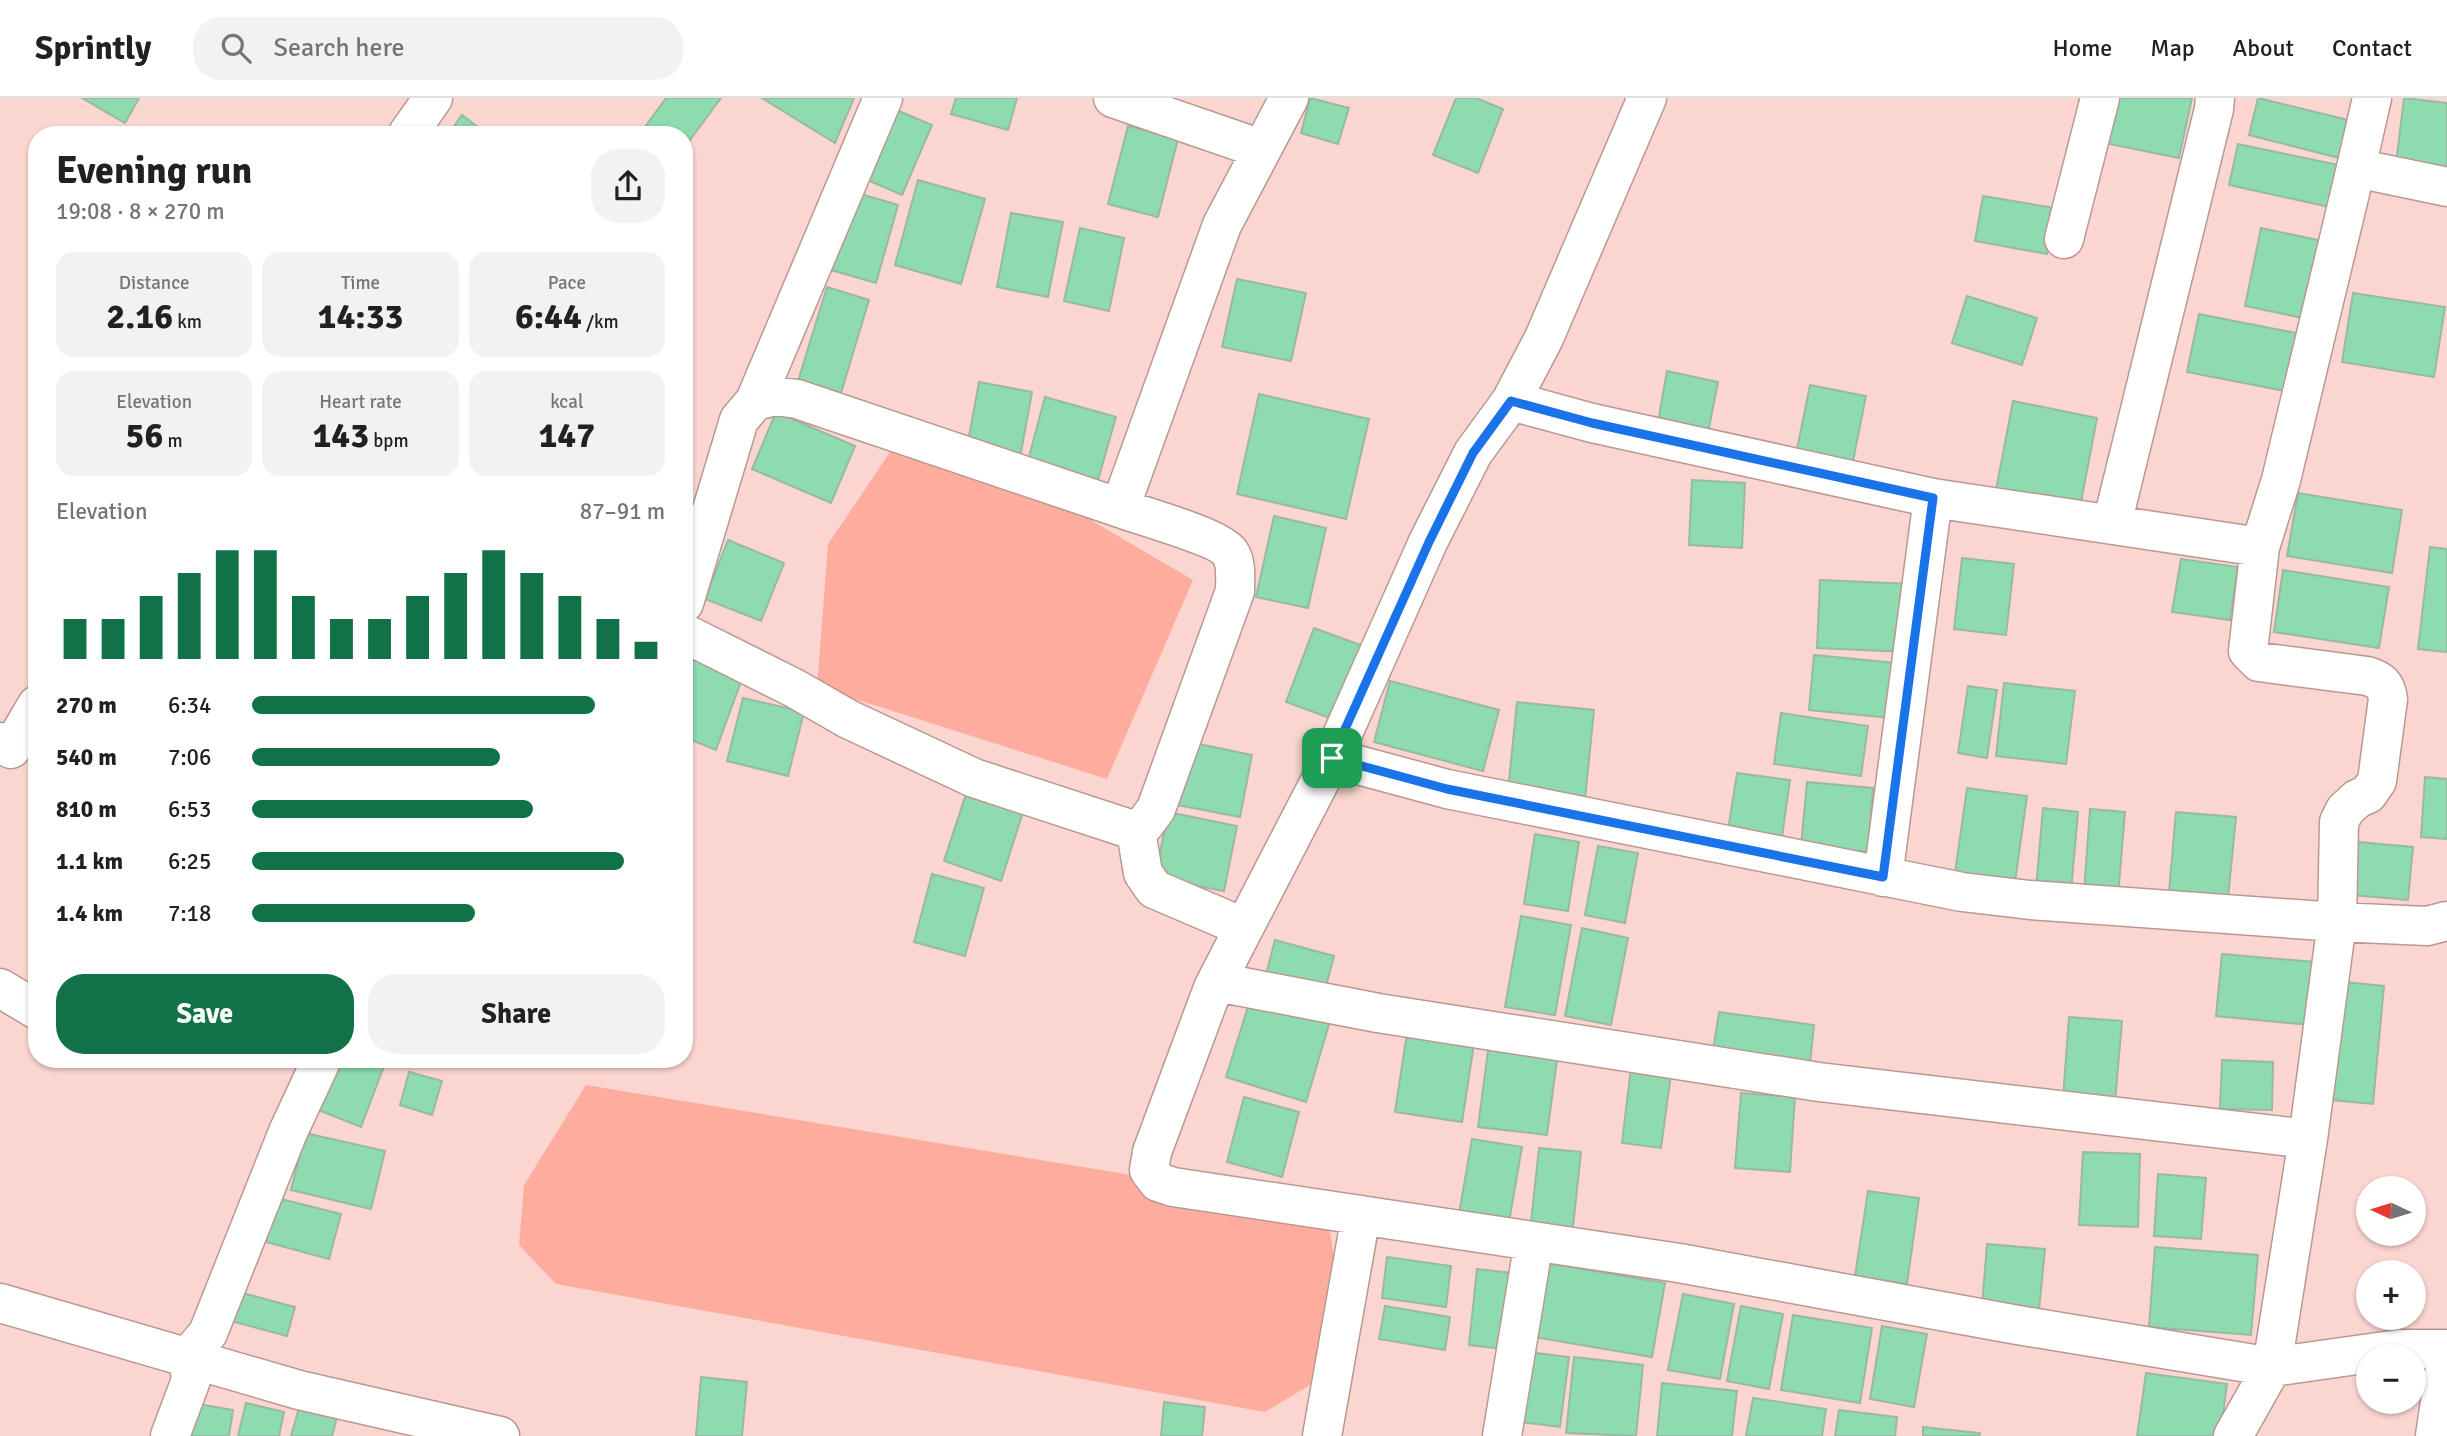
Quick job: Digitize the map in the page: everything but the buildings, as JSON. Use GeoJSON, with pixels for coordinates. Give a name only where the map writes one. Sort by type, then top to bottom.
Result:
{"type":"FeatureCollection","features":[{"type":"Feature","properties":{"kind":"street"},"geometry":{"type":"LineString","coordinates":[[413,126],[433,98]]}},
{"type":"Feature","properties":{"kind":"street"},"geometry":{"type":"LineString","coordinates":[[693,573],[739,419],[755,401],[883,98]]}},
{"type":"Feature","properties":{"kind":"street"},"geometry":{"type":"LineString","coordinates":[[1113,98],[1261,149]]}},
{"type":"Feature","properties":{"kind":"street"},"geometry":{"type":"LineString","coordinates":[[1120,508],[1222,225],[1289,98]]}},
{"type":"Feature","properties":{"kind":"street"},"geometry":{"type":"LineString","coordinates":[[1647,98],[1544,338],[1511,401],[1467,464],[1332,758],[1217,982],[1152,1152],[1149,1170],[1158,1182],[1173,1187],[1679,1263],[2012,1324],[2272,1367],[2399,1349],[2447,1352],[2435,1436]]}},
{"type":"Feature","properties":{"kind":"street"},"geometry":{"type":"LineString","coordinates":[[2064,239],[2100,98]]}},
{"type":"Feature","properties":{"kind":"street"},"geometry":{"type":"LineString","coordinates":[[2112,524],[2199,174],[2215,98]]}},
{"type":"Feature","properties":{"kind":"street"},"geometry":{"type":"LineString","coordinates":[[2233,1436],[2272,1367],[2308,1139],[2337,922],[2339,822],[2346,810],[2357,799],[2368,794],[2377,781],[2388,699],[2387,689],[2380,680],[2259,662],[2253,659],[2248,651],[2260,547],[2281,480],[2372,98]]}},
{"type":"Feature","properties":{"kind":"street"},"geometry":{"type":"LineString","coordinates":[[2356,169],[2447,187]]}},
{"type":"Feature","properties":{"kind":"street"},"geometry":{"type":"LineString","coordinates":[[755,401],[775,396],[797,399],[1214,541],[1230,553],[1236,573],[1235,591],[1156,809],[1136,831]]}},
{"type":"Feature","properties":{"kind":"street"},"geometry":{"type":"LineString","coordinates":[[1511,401],[1592,423],[1933,498],[2260,547]]}},
{"type":"Feature","properties":{"kind":"street"},"geometry":{"type":"LineString","coordinates":[[1883,877],[1933,498]]}},
{"type":"Feature","properties":{"kind":"street"},"geometry":{"type":"LineString","coordinates":[[693,638],[794,688],[848,719],[974,778],[1136,831]]}},
{"type":"Feature","properties":{"kind":"street"},"geometry":{"type":"LineString","coordinates":[[16,751],[28,725]]}},
{"type":"Feature","properties":{"kind":"street"},"geometry":{"type":"LineString","coordinates":[[1332,758],[1447,789],[1962,892],[2030,900],[2337,922],[2427,926],[2447,921]]}},
{"type":"Feature","properties":{"kind":"street"},"geometry":{"type":"LineString","coordinates":[[1136,831],[1143,873],[1154,889],[1243,927]]}},
{"type":"Feature","properties":{"kind":"street"},"geometry":{"type":"LineString","coordinates":[[1217,982],[1378,1013],[1819,1082],[2308,1139]]}},
{"type":"Feature","properties":{"kind":"street"},"geometry":{"type":"LineString","coordinates":[[0,989],[28,1005]]}},
{"type":"Feature","properties":{"kind":"street"},"geometry":{"type":"LineString","coordinates":[[170,1436],[191,1380],[188,1357],[208,1333],[288,1132],[318,1068]]}},
{"type":"Feature","properties":{"kind":"street"},"geometry":{"type":"LineString","coordinates":[[1322,1436],[1360,1215]]}},
{"type":"Feature","properties":{"kind":"street"},"geometry":{"type":"LineString","coordinates":[[1502,1436],[1534,1241]]}},
{"type":"Feature","properties":{"kind":"street"},"geometry":{"type":"LineString","coordinates":[[0,1303],[299,1390],[500,1436]]}},
{"type":"Feature","properties":{"kind":"shaded area"},"geometry":{"type":"Polygon","coordinates":[[[901,436],[963,445],[1193,580],[1107,779],[817,687],[828,544],[901,436]]]}},
{"type":"Feature","properties":{"kind":"shaded area"},"geometry":{"type":"Polygon","coordinates":[[[586,1085],[1326,1207],[1335,1263],[1310,1385],[1265,1412],[556,1284],[519,1245],[524,1185],[586,1085]]]}},
{"type":"Feature","properties":{"kind":"route"},"geometry":{"type":"LineString","coordinates":[[1511,401],[1592,423],[1933,498],[1883,877],[1447,789],[1332,758],[1429,542],[1473,453],[1511,401]]}}]}
